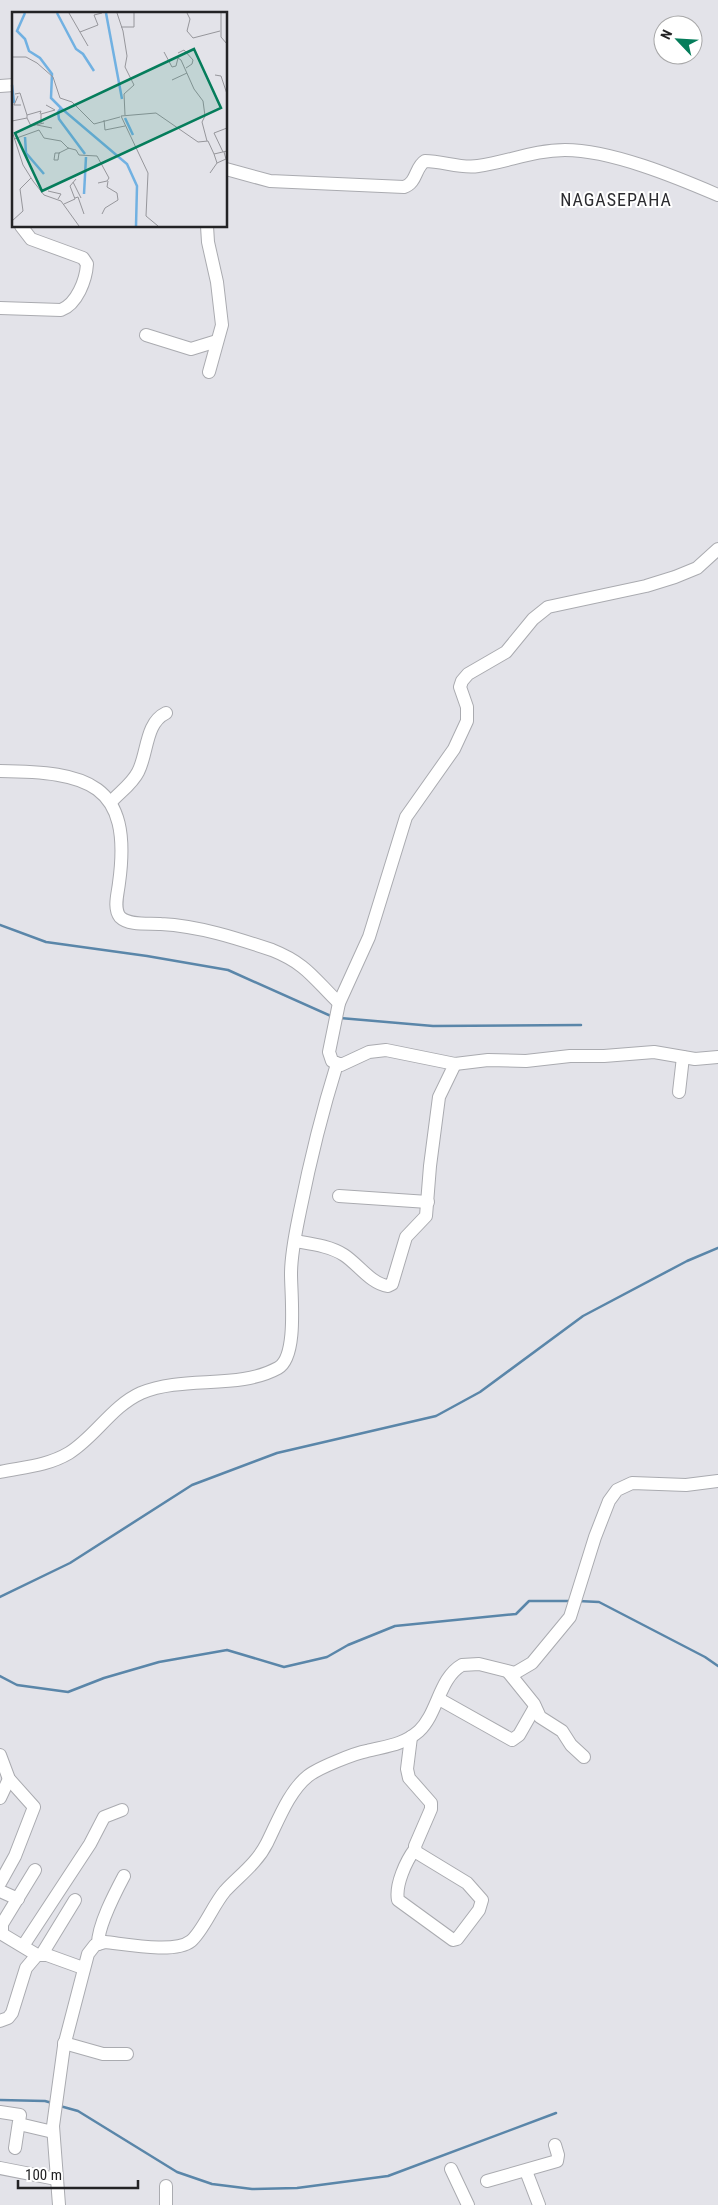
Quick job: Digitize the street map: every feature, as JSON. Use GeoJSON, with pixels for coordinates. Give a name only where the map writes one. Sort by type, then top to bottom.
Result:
{"type":"FeatureCollection","features":[{"type":"Feature","properties":{"kind":"street"},"geometry":{"type":"LineString","coordinates":[[228,170],[270,181],[404,187],[412,182],[420,165],[425,161],[474,167],[541,152],[575,150],[656,170],[718,195]]}},
{"type":"Feature","properties":{"kind":"street"},"geometry":{"type":"LineString","coordinates":[[0,308],[61,310],[69,307],[87,271],[87,264],[83,258],[31,239],[23,228]]}},
{"type":"Feature","properties":{"kind":"street"},"geometry":{"type":"LineString","coordinates":[[207,228],[221,319],[221,329],[209,372]]}},
{"type":"Feature","properties":{"kind":"street"},"geometry":{"type":"LineString","coordinates":[[146,335],[191,349],[217,342]]}},
{"type":"Feature","properties":{"kind":"street"},"geometry":{"type":"LineString","coordinates":[[337,1064],[330,1056],[337,1013],[369,937],[406,817],[454,749],[464,730],[468,714],[461,692],[462,681],[468,674],[506,652],[533,619],[548,607],[646,586],[668,579],[697,568],[718,549]]}},
{"type":"Feature","properties":{"kind":"street"},"geometry":{"type":"LineString","coordinates":[[111,802],[137,775],[154,724],[158,718],[166,713]]}},
{"type":"Feature","properties":{"kind":"street"},"geometry":{"type":"LineString","coordinates":[[0,771],[42,772],[68,776],[93,787],[111,802],[116,816],[122,847],[116,905],[120,916],[132,922],[185,926],[278,952],[308,969],[337,1013]]}},
{"type":"Feature","properties":{"kind":"street"},"geometry":{"type":"LineString","coordinates":[[337,1064],[347,1063],[369,1052],[386,1050],[455,1064],[488,1060],[526,1061],[564,1056],[604,1056],[654,1052],[695,1059],[718,1057]]}},
{"type":"Feature","properties":{"kind":"street"},"geometry":{"type":"LineString","coordinates":[[679,1092],[683,1057]]}},
{"type":"Feature","properties":{"kind":"street"},"geometry":{"type":"LineString","coordinates":[[0,1472],[39,1466],[70,1452],[126,1402],[149,1390],[188,1382],[241,1379],[281,1367],[289,1353],[291,1273],[309,1165],[337,1064]]}},
{"type":"Feature","properties":{"kind":"street"},"geometry":{"type":"LineString","coordinates":[[295,1241],[322,1246],[342,1254],[380,1284],[391,1286],[403,1243],[410,1232],[426,1216],[439,1097],[455,1064]]}},
{"type":"Feature","properties":{"kind":"street"},"geometry":{"type":"LineString","coordinates":[[339,1196],[428,1202]]}},
{"type":"Feature","properties":{"kind":"street"},"geometry":{"type":"LineString","coordinates":[[59,2205],[53,2129],[58,2085],[64,2043],[88,1954],[98,1944],[105,1942],[175,1946],[192,1940],[224,1893],[261,1854],[291,1798],[306,1778],[320,1769],[359,1753],[390,1747],[411,1737],[427,1722],[448,1679],[462,1665],[479,1664],[509,1673],[520,1672],[532,1663],[567,1622],[572,1613],[589,1552],[612,1495],[620,1486],[632,1483],[686,1485],[718,1481]]}},
{"type":"Feature","properties":{"kind":"street"},"geometry":{"type":"LineString","coordinates":[[509,1673],[535,1706],[540,1717],[562,1731],[584,1757]]}},
{"type":"Feature","properties":{"kind":"street"},"geometry":{"type":"LineString","coordinates":[[439,1699],[512,1740],[519,1735],[535,1706]]}},
{"type":"Feature","properties":{"kind":"street"},"geometry":{"type":"LineString","coordinates":[[411,1737],[407,1764],[408,1774],[412,1784],[430,1800],[431,1806],[415,1849],[404,1871],[398,1890],[398,1900],[435,1928],[453,1940],[456,1939],[479,1910],[482,1900],[479,1894],[466,1883],[418,1854],[415,1849]]}},
{"type":"Feature","properties":{"kind":"street"},"geometry":{"type":"LineString","coordinates":[[0,1755],[9,1779],[34,1807],[15,1856],[0,1882]]}},
{"type":"Feature","properties":{"kind":"street"},"geometry":{"type":"LineString","coordinates":[[0,1798],[9,1779]]}},
{"type":"Feature","properties":{"kind":"street"},"geometry":{"type":"LineString","coordinates":[[23,1946],[90,1844],[104,1817],[122,1810]]}},
{"type":"Feature","properties":{"kind":"street"},"geometry":{"type":"LineString","coordinates":[[35,1870],[18,1899],[2,1920],[2,1934],[40,1954],[83,1968]]}},
{"type":"Feature","properties":{"kind":"street"},"geometry":{"type":"LineString","coordinates":[[98,1944],[112,1900],[124,1876]]}},
{"type":"Feature","properties":{"kind":"street"},"geometry":{"type":"LineString","coordinates":[[0,1892],[18,1899]]}},
{"type":"Feature","properties":{"kind":"street"},"geometry":{"type":"LineString","coordinates":[[0,2021],[12,2014],[26,1968],[40,1954],[75,1900]]}},
{"type":"Feature","properties":{"kind":"street"},"geometry":{"type":"LineString","coordinates":[[64,2043],[103,2054],[127,2054]]}},
{"type":"Feature","properties":{"kind":"street"},"geometry":{"type":"LineString","coordinates":[[0,2112],[20,2115],[15,2148]]}},
{"type":"Feature","properties":{"kind":"street"},"geometry":{"type":"LineString","coordinates":[[19,2124],[53,2129]]}},
{"type":"Feature","properties":{"kind":"street"},"geometry":{"type":"LineString","coordinates":[[487,2181],[557,2161],[558,2155],[555,2144]]}},
{"type":"Feature","properties":{"kind":"street"},"geometry":{"type":"LineString","coordinates":[[0,2168],[56,2179]]}},
{"type":"Feature","properties":{"kind":"street"},"geometry":{"type":"LineString","coordinates":[[452,2169],[468,2205]]}},
{"type":"Feature","properties":{"kind":"street"},"geometry":{"type":"LineString","coordinates":[[526,2171],[539,2205]]}},
{"type":"Feature","properties":{"kind":"street"},"geometry":{"type":"LineString","coordinates":[[166,2186],[166,2205]]}},
{"type":"Feature","properties":{"kind":"waterway"},"geometry":{"type":"LineString","coordinates":[[0,925],[46,942],[147,956],[228,970],[333,1017]]}},
{"type":"Feature","properties":{"kind":"waterway"},"geometry":{"type":"LineString","coordinates":[[340,1018],[433,1026],[581,1025]]}},
{"type":"Feature","properties":{"kind":"waterway"},"geometry":{"type":"LineString","coordinates":[[0,1597],[70,1563],[192,1485],[277,1453],[436,1416],[480,1392],[583,1316],[687,1261],[718,1248]]}},
{"type":"Feature","properties":{"kind":"waterway"},"geometry":{"type":"LineString","coordinates":[[0,1676],[17,1685],[68,1692],[104,1678],[159,1662],[227,1650],[284,1667],[327,1657],[348,1645],[395,1626],[516,1614],[529,1601],[570,1601]]}},
{"type":"Feature","properties":{"kind":"waterway"},"geometry":{"type":"LineString","coordinates":[[578,1601],[599,1602],[705,1657],[718,1666]]}},
{"type":"Feature","properties":{"kind":"waterway"},"geometry":{"type":"LineString","coordinates":[[0,2100],[45,2101],[52,2103]]}},
{"type":"Feature","properties":{"kind":"waterway"},"geometry":{"type":"LineString","coordinates":[[60,2106],[78,2111],[177,2172],[212,2184],[252,2189],[297,2188],[388,2176],[556,2113]]}},
{"type":"Feature","properties":{"kind":"district","name":"NAGASEPAHA"},"geometry":{"type":"Point","coordinates":[616,199]}}]}
